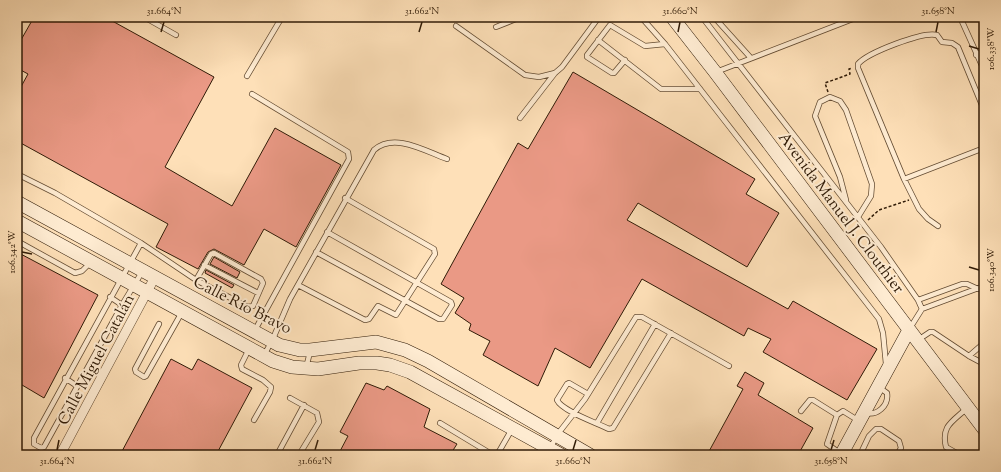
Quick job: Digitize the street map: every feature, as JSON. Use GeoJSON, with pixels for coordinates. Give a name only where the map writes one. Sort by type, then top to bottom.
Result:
{"type":"FeatureCollection","features":[{"type":"Feature","properties":{"kind":"street","name":"Avenida Manuel J. Clouthier"},"geometry":{"type":"LineString","coordinates":[[672,17],[984,429]]}},
{"type":"Feature","properties":{"kind":"street","name":"Calle Río Bravo"},"geometry":{"type":"LineString","coordinates":[[17,202],[272,341],[289,348],[310,350],[376,342],[391,345],[428,361],[590,455]]}},
{"type":"Feature","properties":{"kind":"street"},"geometry":{"type":"LineString","coordinates":[[17,221],[249,349],[281,364],[318,369],[358,363],[390,365],[410,372],[555,452]]}},
{"type":"Feature","properties":{"kind":"street","name":"Calle Miguel Catalán"},"geometry":{"type":"LineString","coordinates":[[60,455],[155,278]]}},
{"type":"Feature","properties":{"kind":"street"},"geometry":{"type":"LineString","coordinates":[[841,454],[887,367],[909,330]]}},
{"type":"Feature","properties":{"kind":"lane"},"geometry":{"type":"LineString","coordinates":[[144,17],[176,35]]}},
{"type":"Feature","properties":{"kind":"lane"},"geometry":{"type":"LineString","coordinates":[[247,76],[282,17]]}},
{"type":"Feature","properties":{"kind":"lane"},"geometry":{"type":"LineString","coordinates":[[496,27],[521,17]]}},
{"type":"Feature","properties":{"kind":"lane"},"geometry":{"type":"LineString","coordinates":[[520,118],[555,73],[562,67],[599,17]]}},
{"type":"Feature","properties":{"kind":"lane"},"geometry":{"type":"LineString","coordinates":[[641,17],[665,44],[700,88],[879,320],[883,333],[887,367]]}},
{"type":"Feature","properties":{"kind":"lane"},"geometry":{"type":"LineString","coordinates":[[702,17],[858,217],[918,300],[922,309]]}},
{"type":"Feature","properties":{"kind":"lane"},"geometry":{"type":"LineString","coordinates":[[714,17],[750,57]]}},
{"type":"Feature","properties":{"kind":"lane"},"geometry":{"type":"LineString","coordinates":[[715,72],[737,62],[858,17]]}},
{"type":"Feature","properties":{"kind":"lane"},"geometry":{"type":"LineString","coordinates":[[960,17],[984,70]]}},
{"type":"Feature","properties":{"kind":"lane"},"geometry":{"type":"LineString","coordinates":[[625,60],[614,73],[612,73],[587,57],[587,54],[610,25],[645,46],[665,44]]}},
{"type":"Feature","properties":{"kind":"lane"},"geometry":{"type":"LineString","coordinates":[[456,26],[525,75],[539,77],[555,73]]}},
{"type":"Feature","properties":{"kind":"lane"},"geometry":{"type":"LineString","coordinates":[[938,226],[923,215],[904,178],[858,66],[859,62],[870,55],[925,34],[937,35],[942,42],[952,43],[958,47],[984,110]]}},
{"type":"Feature","properties":{"kind":"lane"},"geometry":{"type":"LineString","coordinates":[[598,40],[661,89],[700,88]]}},
{"type":"Feature","properties":{"kind":"lane"},"geometry":{"type":"LineString","coordinates":[[976,54],[984,51]]}},
{"type":"Feature","properties":{"kind":"lane"},"geometry":{"type":"LineString","coordinates":[[252,94],[348,152],[350,159],[254,332]]}},
{"type":"Feature","properties":{"kind":"lane"},"geometry":{"type":"LineString","coordinates":[[846,202],[840,177],[815,116],[820,102],[830,97],[840,101],[846,110],[872,184],[871,196],[858,217]]}},
{"type":"Feature","properties":{"kind":"lane"},"geometry":{"type":"LineString","coordinates":[[263,356],[272,341],[298,285],[345,198],[374,150],[384,143],[399,142],[447,159]]}},
{"type":"Feature","properties":{"kind":"lane"},"geometry":{"type":"LineString","coordinates":[[904,178],[984,148]]}},
{"type":"Feature","properties":{"kind":"lane"},"geometry":{"type":"LineString","coordinates":[[17,174],[55,193],[141,243],[196,280],[248,307],[253,306],[263,283],[262,280],[216,253],[211,254],[196,280]]}},
{"type":"Feature","properties":{"kind":"lane"},"geometry":{"type":"LineString","coordinates":[[298,285],[365,320],[369,319],[378,306],[397,315],[435,254],[434,249],[345,198]]}},
{"type":"Feature","properties":{"kind":"lane"},"geometry":{"type":"LineString","coordinates":[[316,252],[406,302],[440,319],[443,319],[452,305],[452,302],[327,232]]}},
{"type":"Feature","properties":{"kind":"lane"},"geometry":{"type":"LineString","coordinates":[[17,240],[75,272],[82,271],[90,262]]}},
{"type":"Feature","properties":{"kind":"lane"},"geometry":{"type":"LineString","coordinates":[[141,243],[120,278],[66,378],[33,440],[34,444],[41,448],[44,447],[122,305],[143,271]]}},
{"type":"Feature","properties":{"kind":"lane"},"geometry":{"type":"LineString","coordinates":[[204,265],[258,293]]}},
{"type":"Feature","properties":{"kind":"lane"},"geometry":{"type":"LineString","coordinates":[[918,300],[962,284],[967,284],[978,289]]}},
{"type":"Feature","properties":{"kind":"lane"},"geometry":{"type":"LineString","coordinates":[[909,330],[922,309],[984,286]]}},
{"type":"Feature","properties":{"kind":"lane"},"geometry":{"type":"LineString","coordinates":[[110,298],[122,305]]}},
{"type":"Feature","properties":{"kind":"lane"},"geometry":{"type":"LineString","coordinates":[[159,324],[136,368],[136,372],[144,376],[146,376],[182,312]]}},
{"type":"Feature","properties":{"kind":"lane"},"geometry":{"type":"LineString","coordinates":[[555,452],[557,435],[588,394],[638,316],[729,366]]}},
{"type":"Feature","properties":{"kind":"lane"},"geometry":{"type":"LineString","coordinates":[[597,423],[655,324]]}},
{"type":"Feature","properties":{"kind":"lane"},"geometry":{"type":"LineString","coordinates":[[918,340],[932,332],[984,364]]}},
{"type":"Feature","properties":{"kind":"lane"},"geometry":{"type":"LineString","coordinates":[[588,394],[567,384],[557,400],[559,404],[609,429],[613,428],[671,334]]}},
{"type":"Feature","properties":{"kind":"lane"},"geometry":{"type":"LineString","coordinates":[[969,356],[984,342]]}},
{"type":"Feature","properties":{"kind":"lane"},"geometry":{"type":"LineString","coordinates":[[249,349],[241,364],[242,369],[263,380],[271,387],[270,392],[254,420]]}},
{"type":"Feature","properties":{"kind":"lane"},"geometry":{"type":"LineString","coordinates":[[305,368],[310,350]]}},
{"type":"Feature","properties":{"kind":"lane"},"geometry":{"type":"LineString","coordinates":[[66,378],[77,386]]}},
{"type":"Feature","properties":{"kind":"lane"},"geometry":{"type":"LineString","coordinates":[[290,398],[317,413],[319,419],[299,455]]}},
{"type":"Feature","properties":{"kind":"lane"},"geometry":{"type":"LineString","coordinates":[[801,411],[810,400],[813,400],[838,415]]}},
{"type":"Feature","properties":{"kind":"lane"},"geometry":{"type":"LineString","coordinates":[[277,455],[304,405]]}},
{"type":"Feature","properties":{"kind":"lane"},"geometry":{"type":"LineString","coordinates":[[960,455],[946,446],[943,436],[945,428],[968,407]]}},
{"type":"Feature","properties":{"kind":"lane"},"geometry":{"type":"LineString","coordinates":[[841,454],[827,444],[838,415],[843,411],[861,417]]}},
{"type":"Feature","properties":{"kind":"lane"},"geometry":{"type":"LineString","coordinates":[[440,424],[493,455]]}},
{"type":"Feature","properties":{"kind":"lane"},"geometry":{"type":"LineString","coordinates":[[497,455],[512,428]]}},
{"type":"Feature","properties":{"kind":"lane"},"geometry":{"type":"LineString","coordinates":[[860,455],[869,436],[876,429],[881,430],[899,441],[901,448],[897,455]]}},
{"type":"Feature","properties":{"kind":"path"},"geometry":{"type":"LineString","coordinates":[[830,97],[825,83],[850,74],[849,69],[858,66]]}},
{"type":"Feature","properties":{"kind":"path"},"geometry":{"type":"LineString","coordinates":[[863,224],[879,210],[914,198]]}},
{"type":"Feature","properties":{"kind":"building"},"geometry":{"type":"Polygon","coordinates":[[[34,17],[105,17],[214,77],[165,167],[232,206],[275,128],[341,165],[296,247],[264,229],[244,265],[214,249],[208,252],[198,269],[156,247],[168,224],[17,141],[17,94],[28,74],[17,68],[17,47],[34,17]]]}},
{"type":"Feature","properties":{"kind":"building"},"geometry":{"type":"Polygon","coordinates":[[[573,72],[755,179],[746,194],[779,213],[747,267],[638,203],[627,220],[788,309],[793,301],[877,349],[847,400],[763,352],[771,339],[748,328],[744,336],[642,279],[590,368],[555,348],[538,386],[483,355],[490,341],[469,330],[471,324],[455,313],[464,298],[441,284],[518,143],[528,149],[573,72]]]}},
{"type":"Feature","properties":{"kind":"building"},"geometry":{"type":"Polygon","coordinates":[[[17,252],[98,295],[44,398],[17,382],[17,252]]]}},
{"type":"Feature","properties":{"kind":"building"},"geometry":{"type":"Polygon","coordinates":[[[214,257],[240,272],[237,278],[210,264],[214,257]]]}},
{"type":"Feature","properties":{"kind":"building"},"geometry":{"type":"Polygon","coordinates":[[[206,270],[234,285],[232,288],[205,273],[206,270]]]}},
{"type":"Feature","properties":{"kind":"building"},"geometry":{"type":"Polygon","coordinates":[[[171,359],[192,370],[198,359],[252,388],[216,455],[120,455],[171,359]]]}},
{"type":"Feature","properties":{"kind":"building"},"geometry":{"type":"Polygon","coordinates":[[[745,372],[764,383],[758,395],[813,428],[798,455],[707,455],[743,389],[737,386],[745,372]]]}},
{"type":"Feature","properties":{"kind":"building"},"geometry":{"type":"Polygon","coordinates":[[[366,383],[384,390],[387,386],[430,409],[424,427],[457,444],[450,455],[338,455],[348,436],[340,432],[366,383]]]}}]}
